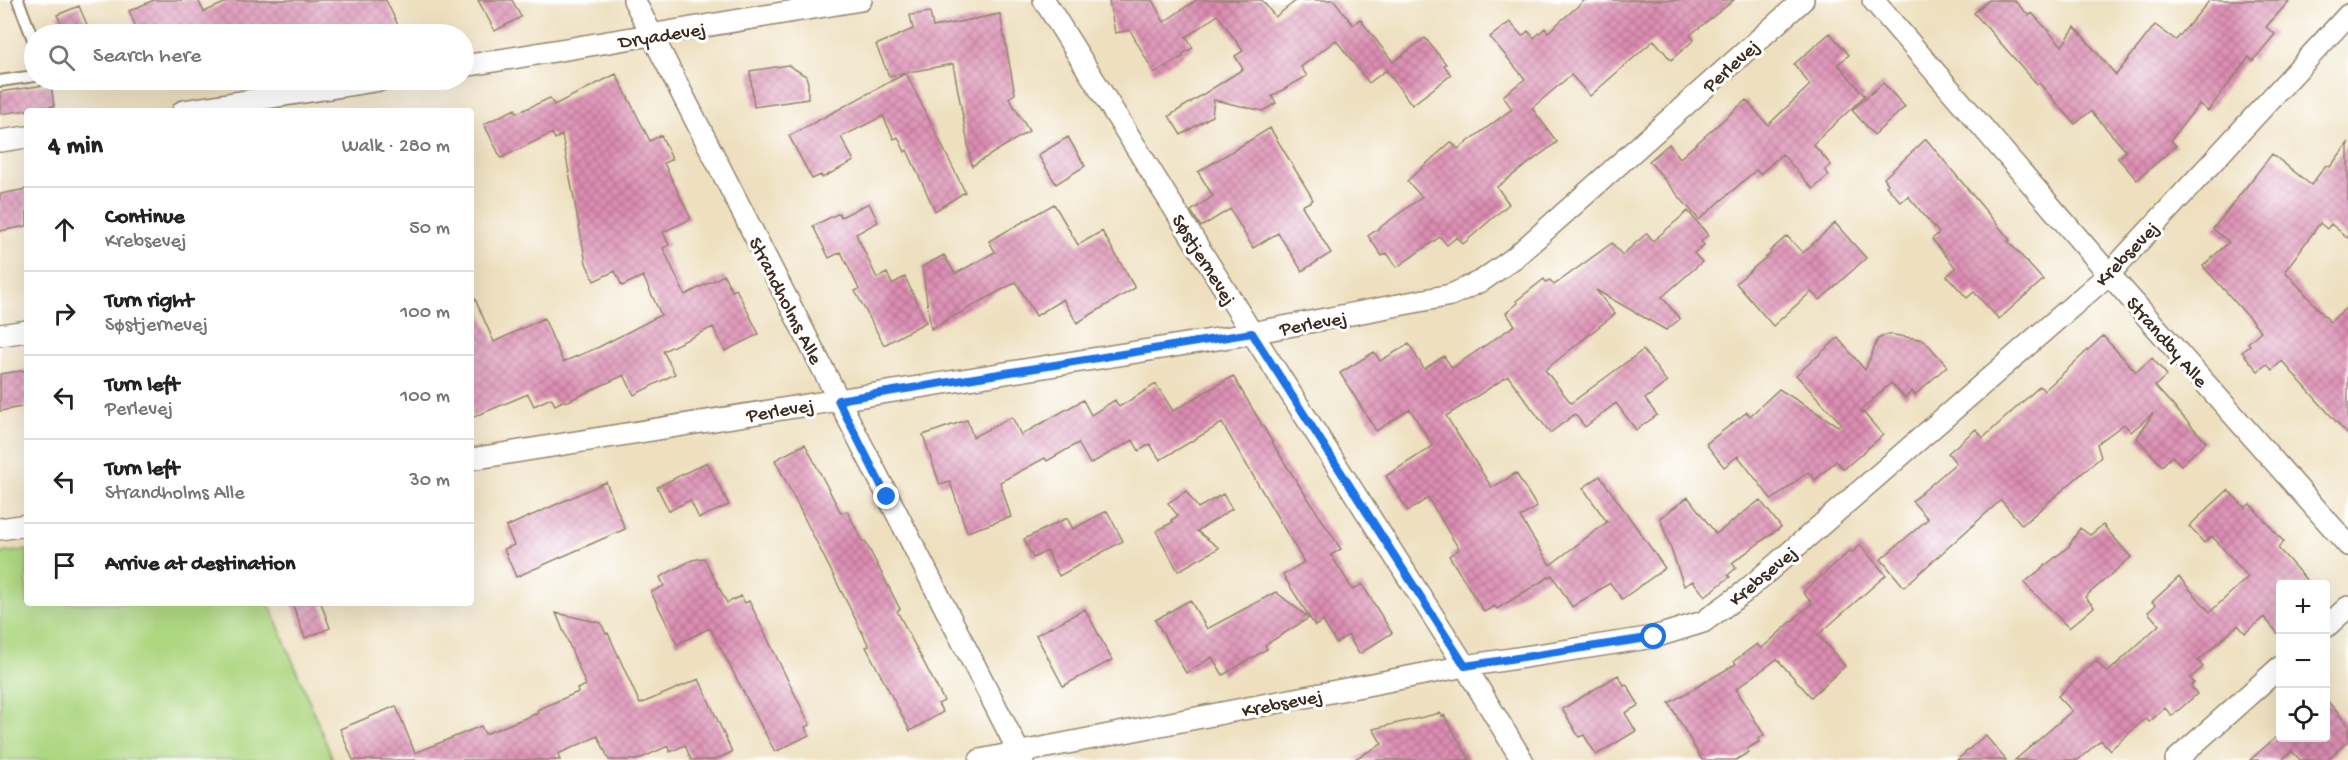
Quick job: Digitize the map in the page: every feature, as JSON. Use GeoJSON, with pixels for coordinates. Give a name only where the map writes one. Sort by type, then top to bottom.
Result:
{"type":"FeatureCollection","features":[{"type":"Feature","properties":{"kind":"street","name":"Strandholms Alle"},"geometry":{"type":"LineString","coordinates":[[634,0],[1021,757]]}},
{"type":"Feature","properties":{"kind":"street","name":"Dryadevej"},"geometry":{"type":"LineString","coordinates":[[474,64],[861,0]]}},
{"type":"Feature","properties":{"kind":"street","name":"Søstjernevej"},"geometry":{"type":"LineString","coordinates":[[1044,0],[1522,760]]}},
{"type":"Feature","properties":{"kind":"street","name":"Perlevej"},"geometry":{"type":"LineString","coordinates":[[474,459],[1252,333],[1451,295],[1483,280],[1522,250],[1803,0]]}},
{"type":"Feature","properties":{"kind":"street","name":"Strandby Alle"},"geometry":{"type":"LineString","coordinates":[[1873,0],[2109,274],[2348,545]]}},
{"type":"Feature","properties":{"kind":"street","name":"Krebsevej"},"geometry":{"type":"LineString","coordinates":[[980,760],[1021,757],[1465,666],[1654,637],[1703,622],[1743,593],[2109,274],[2348,15]]}},
{"type":"Feature","properties":{"kind":"street"},"geometry":{"type":"LineString","coordinates":[[202,108],[317,90]]}},
{"type":"Feature","properties":{"kind":"street"},"geometry":{"type":"LineString","coordinates":[[0,141],[24,137]]}},
{"type":"Feature","properties":{"kind":"street"},"geometry":{"type":"LineString","coordinates":[[0,335],[24,331]]}},
{"type":"Feature","properties":{"kind":"street"},"geometry":{"type":"LineString","coordinates":[[0,529],[24,525]]}},
{"type":"Feature","properties":{"kind":"street"},"geometry":{"type":"LineString","coordinates":[[2330,623],[2348,607]]}},
{"type":"Feature","properties":{"kind":"street"},"geometry":{"type":"LineString","coordinates":[[2176,760],[2276,671]]}},
{"type":"Feature","properties":{"kind":"lane"},"geometry":{"type":"LineString","coordinates":[[18,0],[27,24]]}},
{"type":"Feature","properties":{"kind":"lane"},"geometry":{"type":"LineString","coordinates":[[0,81],[24,77]]}},
{"type":"Feature","properties":{"kind":"green space"},"geometry":{"type":"Polygon","coordinates":[[[24,550],[24,606],[270,606],[333,760],[0,760],[0,553],[24,550]]]}},
{"type":"Feature","properties":{"kind":"building"},"geometry":{"type":"Polygon","coordinates":[[[154,0],[198,0],[204,12],[231,0],[386,0],[397,24],[135,24],[129,11],[154,0]]]}},
{"type":"Feature","properties":{"kind":"building"},"geometry":{"type":"Polygon","coordinates":[[[478,0],[512,0],[521,17],[495,31],[478,0]]]}},
{"type":"Feature","properties":{"kind":"building"},"geometry":{"type":"Polygon","coordinates":[[[1109,0],[1152,0],[1164,22],[1196,0],[1262,0],[1275,17],[1297,0],[1334,0],[1353,25],[1360,19],[1393,62],[1425,38],[1446,64],[1444,65],[1451,75],[1412,105],[1386,70],[1369,83],[1336,40],[1301,67],[1307,76],[1272,96],[1276,103],[1263,111],[1214,100],[1212,116],[1181,135],[1169,116],[1243,69],[1235,56],[1243,51],[1218,15],[1186,37],[1193,48],[1182,54],[1184,56],[1154,73],[1130,30],[1115,33],[1109,0]]]}},
{"type":"Feature","properties":{"kind":"building"},"geometry":{"type":"Polygon","coordinates":[[[1585,0],[1734,0],[1690,35],[1694,40],[1671,60],[1654,40],[1590,96],[1571,75],[1532,108],[1557,142],[1497,187],[1509,204],[1463,244],[1457,237],[1447,245],[1440,237],[1397,267],[1387,253],[1382,256],[1368,236],[1422,197],[1407,181],[1451,142],[1458,149],[1512,109],[1503,96],[1525,79],[1490,37],[1510,22],[1522,36],[1528,31],[1534,38],[1545,28],[1548,32],[1585,0]]]}},
{"type":"Feature","properties":{"kind":"building"},"geometry":{"type":"Polygon","coordinates":[[[1989,0],[2014,0],[2029,16],[2032,13],[2062,46],[2075,27],[2116,75],[2155,25],[2176,40],[2210,0],[2290,0],[2266,27],[2275,34],[2253,61],[2249,57],[2208,111],[2199,104],[2171,140],[2176,146],[2137,180],[2118,158],[2126,151],[2091,111],[2075,124],[1974,13],[1989,0]]]}},
{"type":"Feature","properties":{"kind":"building"},"geometry":{"type":"Polygon","coordinates":[[[79,6],[87,24],[61,24],[57,15],[79,6]]]}},
{"type":"Feature","properties":{"kind":"building"},"geometry":{"type":"Polygon","coordinates":[[[930,12],[933,27],[1000,14],[1015,94],[1009,98],[1029,131],[972,166],[953,64],[889,76],[876,45],[913,29],[910,15],[930,12]]]}},
{"type":"Feature","properties":{"kind":"building"},"geometry":{"type":"Polygon","coordinates":[[[1830,33],[1849,55],[1838,64],[1865,96],[1813,144],[1831,165],[1825,170],[1829,175],[1813,189],[1782,154],[1760,174],[1756,170],[1699,220],[1649,161],[1669,144],[1680,158],[1746,100],[1768,125],[1810,85],[1794,64],[1830,33]]]}},
{"type":"Feature","properties":{"kind":"building"},"geometry":{"type":"Polygon","coordinates":[[[788,65],[806,76],[808,99],[754,107],[750,71],[788,65]]]}},
{"type":"Feature","properties":{"kind":"building"},"geometry":{"type":"Polygon","coordinates":[[[906,73],[965,192],[935,211],[907,150],[905,152],[898,137],[894,139],[883,116],[841,137],[854,161],[822,178],[821,175],[812,179],[789,136],[906,73]]]}},
{"type":"Feature","properties":{"kind":"building"},"geometry":{"type":"Polygon","coordinates":[[[616,74],[650,141],[661,135],[672,159],[664,163],[691,219],[663,232],[669,245],[663,248],[685,295],[724,275],[732,291],[736,289],[759,334],[725,351],[713,327],[663,351],[675,374],[634,395],[624,375],[566,402],[565,400],[555,405],[551,398],[534,406],[528,394],[474,417],[474,297],[494,342],[544,318],[563,362],[599,347],[661,315],[643,276],[622,286],[615,271],[594,281],[586,263],[562,135],[555,139],[552,133],[501,158],[484,124],[515,109],[517,113],[550,98],[554,105],[616,74]]]}},
{"type":"Feature","properties":{"kind":"building"},"geometry":{"type":"Polygon","coordinates":[[[1883,83],[1905,107],[1874,135],[1852,110],[1883,83]]]}},
{"type":"Feature","properties":{"kind":"building"},"geometry":{"type":"Polygon","coordinates":[[[24,88],[52,90],[54,106],[24,108],[24,110],[0,114],[0,92],[24,88]]]}},
{"type":"Feature","properties":{"kind":"building"},"geometry":{"type":"Polygon","coordinates":[[[1270,128],[1313,200],[1302,206],[1331,253],[1302,271],[1278,233],[1253,248],[1230,209],[1201,227],[1191,211],[1213,196],[1198,172],[1270,128]]]}},
{"type":"Feature","properties":{"kind":"building"},"geometry":{"type":"Polygon","coordinates":[[[1068,137],[1085,166],[1056,184],[1038,155],[1068,137]]]}},
{"type":"Feature","properties":{"kind":"building"},"geometry":{"type":"Polygon","coordinates":[[[1926,139],[2010,240],[2008,241],[2043,280],[1999,319],[1974,292],[1967,298],[1947,276],[1956,268],[1932,239],[1939,233],[1908,196],[1901,202],[1886,186],[1888,184],[1884,178],[1926,139]]]}},
{"type":"Feature","properties":{"kind":"building"},"geometry":{"type":"Polygon","coordinates":[[[2348,143],[2348,238],[2331,224],[2327,229],[2320,223],[2285,271],[2330,322],[2348,306],[2348,435],[2282,361],[2272,370],[2267,364],[2258,371],[2242,352],[2261,331],[2203,266],[2229,242],[2213,229],[2272,154],[2311,185],[2326,165],[2330,167],[2348,143]]]}},
{"type":"Feature","properties":{"kind":"building"},"geometry":{"type":"Polygon","coordinates":[[[24,190],[24,227],[0,231],[0,194],[24,190]]]}},
{"type":"Feature","properties":{"kind":"building"},"geometry":{"type":"Polygon","coordinates":[[[869,203],[878,222],[856,234],[877,278],[887,273],[892,284],[905,277],[926,322],[884,345],[855,291],[859,289],[841,252],[829,258],[813,226],[839,213],[841,217],[869,203]]]}},
{"type":"Feature","properties":{"kind":"building"},"geometry":{"type":"Polygon","coordinates":[[[1054,204],[1078,245],[1102,231],[1135,288],[1077,323],[1063,299],[1036,316],[1016,282],[931,329],[922,267],[944,255],[955,274],[995,252],[989,241],[1054,204]]]}},
{"type":"Feature","properties":{"kind":"building"},"geometry":{"type":"Polygon","coordinates":[[[1688,211],[1708,235],[1701,241],[1704,245],[1694,253],[1702,262],[1662,297],[1680,319],[1666,330],[1596,290],[1615,314],[1545,370],[1571,403],[1643,350],[1667,382],[1645,399],[1657,415],[1636,430],[1616,403],[1585,427],[1575,414],[1550,433],[1508,376],[1446,416],[1492,488],[1516,473],[1537,507],[1520,517],[1550,565],[1607,522],[1583,488],[1600,476],[1665,568],[1622,599],[1610,583],[1572,607],[1552,575],[1497,609],[1495,606],[1484,612],[1449,556],[1459,549],[1428,498],[1408,511],[1386,476],[1433,446],[1410,409],[1376,431],[1340,373],[1374,352],[1380,361],[1409,344],[1424,369],[1444,356],[1452,368],[1515,325],[1506,313],[1518,303],[1516,301],[1544,279],[1546,282],[1550,280],[1554,285],[1612,243],[1622,255],[1647,233],[1653,241],[1688,211]]]}},
{"type":"Feature","properties":{"kind":"building"},"geometry":{"type":"Polygon","coordinates":[[[1835,223],[1866,258],[1820,300],[1811,292],[1773,326],[1736,283],[1787,236],[1803,253],[1835,223]]]}},
{"type":"Feature","properties":{"kind":"building"},"geometry":{"type":"Polygon","coordinates":[[[1888,334],[1924,340],[1947,366],[1915,395],[1912,391],[1905,398],[1891,383],[1861,410],[1883,435],[1844,469],[1836,461],[1815,480],[1808,472],[1772,500],[1738,456],[1724,467],[1706,444],[1747,412],[1750,416],[1779,389],[1838,426],[1841,423],[1796,375],[1838,338],[1865,370],[1878,339],[1888,334]]]}},
{"type":"Feature","properties":{"kind":"building"},"geometry":{"type":"Polygon","coordinates":[[[2103,336],[2136,372],[2152,358],[2167,375],[2155,386],[2206,442],[2181,465],[2172,456],[2162,466],[2137,438],[2153,413],[2131,432],[2124,424],[2097,444],[2101,457],[2022,525],[2001,500],[1904,587],[1881,559],[1928,519],[1912,501],[1956,463],[1948,453],[1976,429],[1983,438],[2040,386],[2044,391],[2103,336]]]}},
{"type":"Feature","properties":{"kind":"building"},"geometry":{"type":"Polygon","coordinates":[[[24,370],[24,407],[0,411],[0,374],[24,370]]]}},
{"type":"Feature","properties":{"kind":"building"},"geometry":{"type":"Polygon","coordinates":[[[1233,376],[1284,462],[1341,549],[1331,555],[1353,590],[1362,584],[1392,633],[1359,654],[1348,635],[1336,643],[1323,621],[1315,626],[1283,575],[1304,562],[1222,423],[1160,460],[1150,444],[1139,451],[1133,440],[1090,464],[1078,443],[1047,461],[1045,458],[1000,482],[1011,517],[967,532],[950,482],[940,485],[923,435],[967,420],[973,437],[1012,417],[1021,435],[1083,400],[1091,415],[1115,400],[1119,407],[1156,384],[1173,411],[1233,376]]]}},
{"type":"Feature","properties":{"kind":"building"},"geometry":{"type":"Polygon","coordinates":[[[805,444],[841,513],[847,511],[863,542],[865,541],[900,609],[897,611],[944,701],[938,704],[943,712],[910,731],[866,647],[869,646],[775,460],[805,444]]]}},
{"type":"Feature","properties":{"kind":"building"},"geometry":{"type":"Polygon","coordinates":[[[707,462],[729,505],[699,518],[690,500],[669,511],[657,487],[707,462]]]}},
{"type":"Feature","properties":{"kind":"building"},"geometry":{"type":"Polygon","coordinates":[[[606,482],[625,529],[516,577],[504,549],[514,545],[506,527],[606,482]]]}},
{"type":"Feature","properties":{"kind":"building"},"geometry":{"type":"Polygon","coordinates":[[[2228,490],[2245,508],[2250,504],[2284,542],[2278,548],[2307,580],[2276,580],[2276,631],[2264,617],[2245,633],[2238,625],[2198,661],[2203,667],[2190,678],[2194,683],[2191,686],[2197,694],[2172,716],[2165,708],[2149,722],[2146,718],[2110,750],[2101,740],[2078,760],[2015,760],[2072,711],[2058,696],[2096,661],[2107,673],[2159,625],[2148,612],[2156,605],[2152,602],[2179,577],[2210,612],[2248,577],[2212,536],[2204,543],[2189,526],[2228,490]]]}},
{"type":"Feature","properties":{"kind":"building"},"geometry":{"type":"Polygon","coordinates":[[[1186,491],[1198,508],[1223,494],[1232,509],[1197,531],[1219,548],[1178,571],[1156,531],[1173,522],[1171,520],[1178,516],[1168,503],[1186,491]]]}},
{"type":"Feature","properties":{"kind":"building"},"geometry":{"type":"Polygon","coordinates":[[[1688,497],[1716,534],[1760,500],[1781,527],[1732,563],[1736,568],[1728,575],[1730,577],[1705,596],[1693,581],[1684,586],[1660,518],[1688,497]]]}},
{"type":"Feature","properties":{"kind":"building"},"geometry":{"type":"Polygon","coordinates":[[[1107,511],[1123,541],[1059,576],[1047,551],[1033,558],[1024,539],[1067,518],[1073,529],[1107,511]]]}},
{"type":"Feature","properties":{"kind":"building"},"geometry":{"type":"Polygon","coordinates":[[[2103,525],[2131,557],[2085,597],[2094,607],[2069,628],[2024,583],[2069,546],[2080,528],[2090,535],[2103,525]]]}},
{"type":"Feature","properties":{"kind":"building"},"geometry":{"type":"Polygon","coordinates":[[[1860,545],[1886,575],[1818,635],[1845,666],[1811,697],[1777,659],[1736,689],[1764,735],[1758,739],[1760,741],[1736,760],[1702,760],[1669,703],[1736,664],[1734,661],[1757,644],[1761,649],[1812,603],[1803,592],[1860,545]]]}},
{"type":"Feature","properties":{"kind":"building"},"geometry":{"type":"Polygon","coordinates":[[[704,558],[727,603],[741,596],[745,603],[749,601],[810,725],[805,727],[809,735],[775,752],[710,628],[677,644],[651,592],[664,586],[660,577],[692,560],[704,558]]]}},
{"type":"Feature","properties":{"kind":"building"},"geometry":{"type":"Polygon","coordinates":[[[1276,592],[1309,618],[1265,645],[1267,649],[1223,675],[1212,657],[1186,673],[1155,620],[1190,600],[1207,629],[1276,592]]]}},
{"type":"Feature","properties":{"kind":"building"},"geometry":{"type":"Polygon","coordinates":[[[293,606],[322,606],[330,628],[305,638],[293,606]]]}},
{"type":"Feature","properties":{"kind":"building"},"geometry":{"type":"Polygon","coordinates":[[[1085,609],[1112,660],[1063,686],[1036,635],[1085,609]]]}},
{"type":"Feature","properties":{"kind":"building"},"geometry":{"type":"Polygon","coordinates":[[[556,613],[601,623],[606,634],[608,633],[640,704],[699,679],[732,752],[714,760],[691,760],[685,745],[670,752],[668,746],[637,760],[609,760],[598,736],[558,754],[560,760],[353,760],[340,729],[396,706],[415,753],[481,726],[485,734],[538,713],[537,710],[578,692],[577,689],[586,685],[556,613]]]}},
{"type":"Feature","properties":{"kind":"building"},"geometry":{"type":"Polygon","coordinates":[[[1618,675],[1639,705],[1625,713],[1636,731],[1596,755],[1584,735],[1579,737],[1562,709],[1618,675]]]}},
{"type":"Feature","properties":{"kind":"building"},"geometry":{"type":"Polygon","coordinates":[[[2330,704],[2348,725],[2348,741],[2327,760],[2300,760],[2292,751],[2282,760],[2250,760],[2275,738],[2276,742],[2330,742],[2330,704]]]}},
{"type":"Feature","properties":{"kind":"building"},"geometry":{"type":"Polygon","coordinates":[[[1440,713],[1444,715],[1470,760],[1353,760],[1382,744],[1373,729],[1440,713]]]}},
{"type":"Feature","properties":{"kind":"building"},"geometry":{"type":"Polygon","coordinates":[[[1985,735],[2006,760],[1957,760],[1985,735]]]}},
{"type":"Feature","properties":{"kind":"route"},"geometry":{"type":"LineString","coordinates":[[887,497],[838,400],[1252,333],[1465,666],[1654,637]]}}]}
